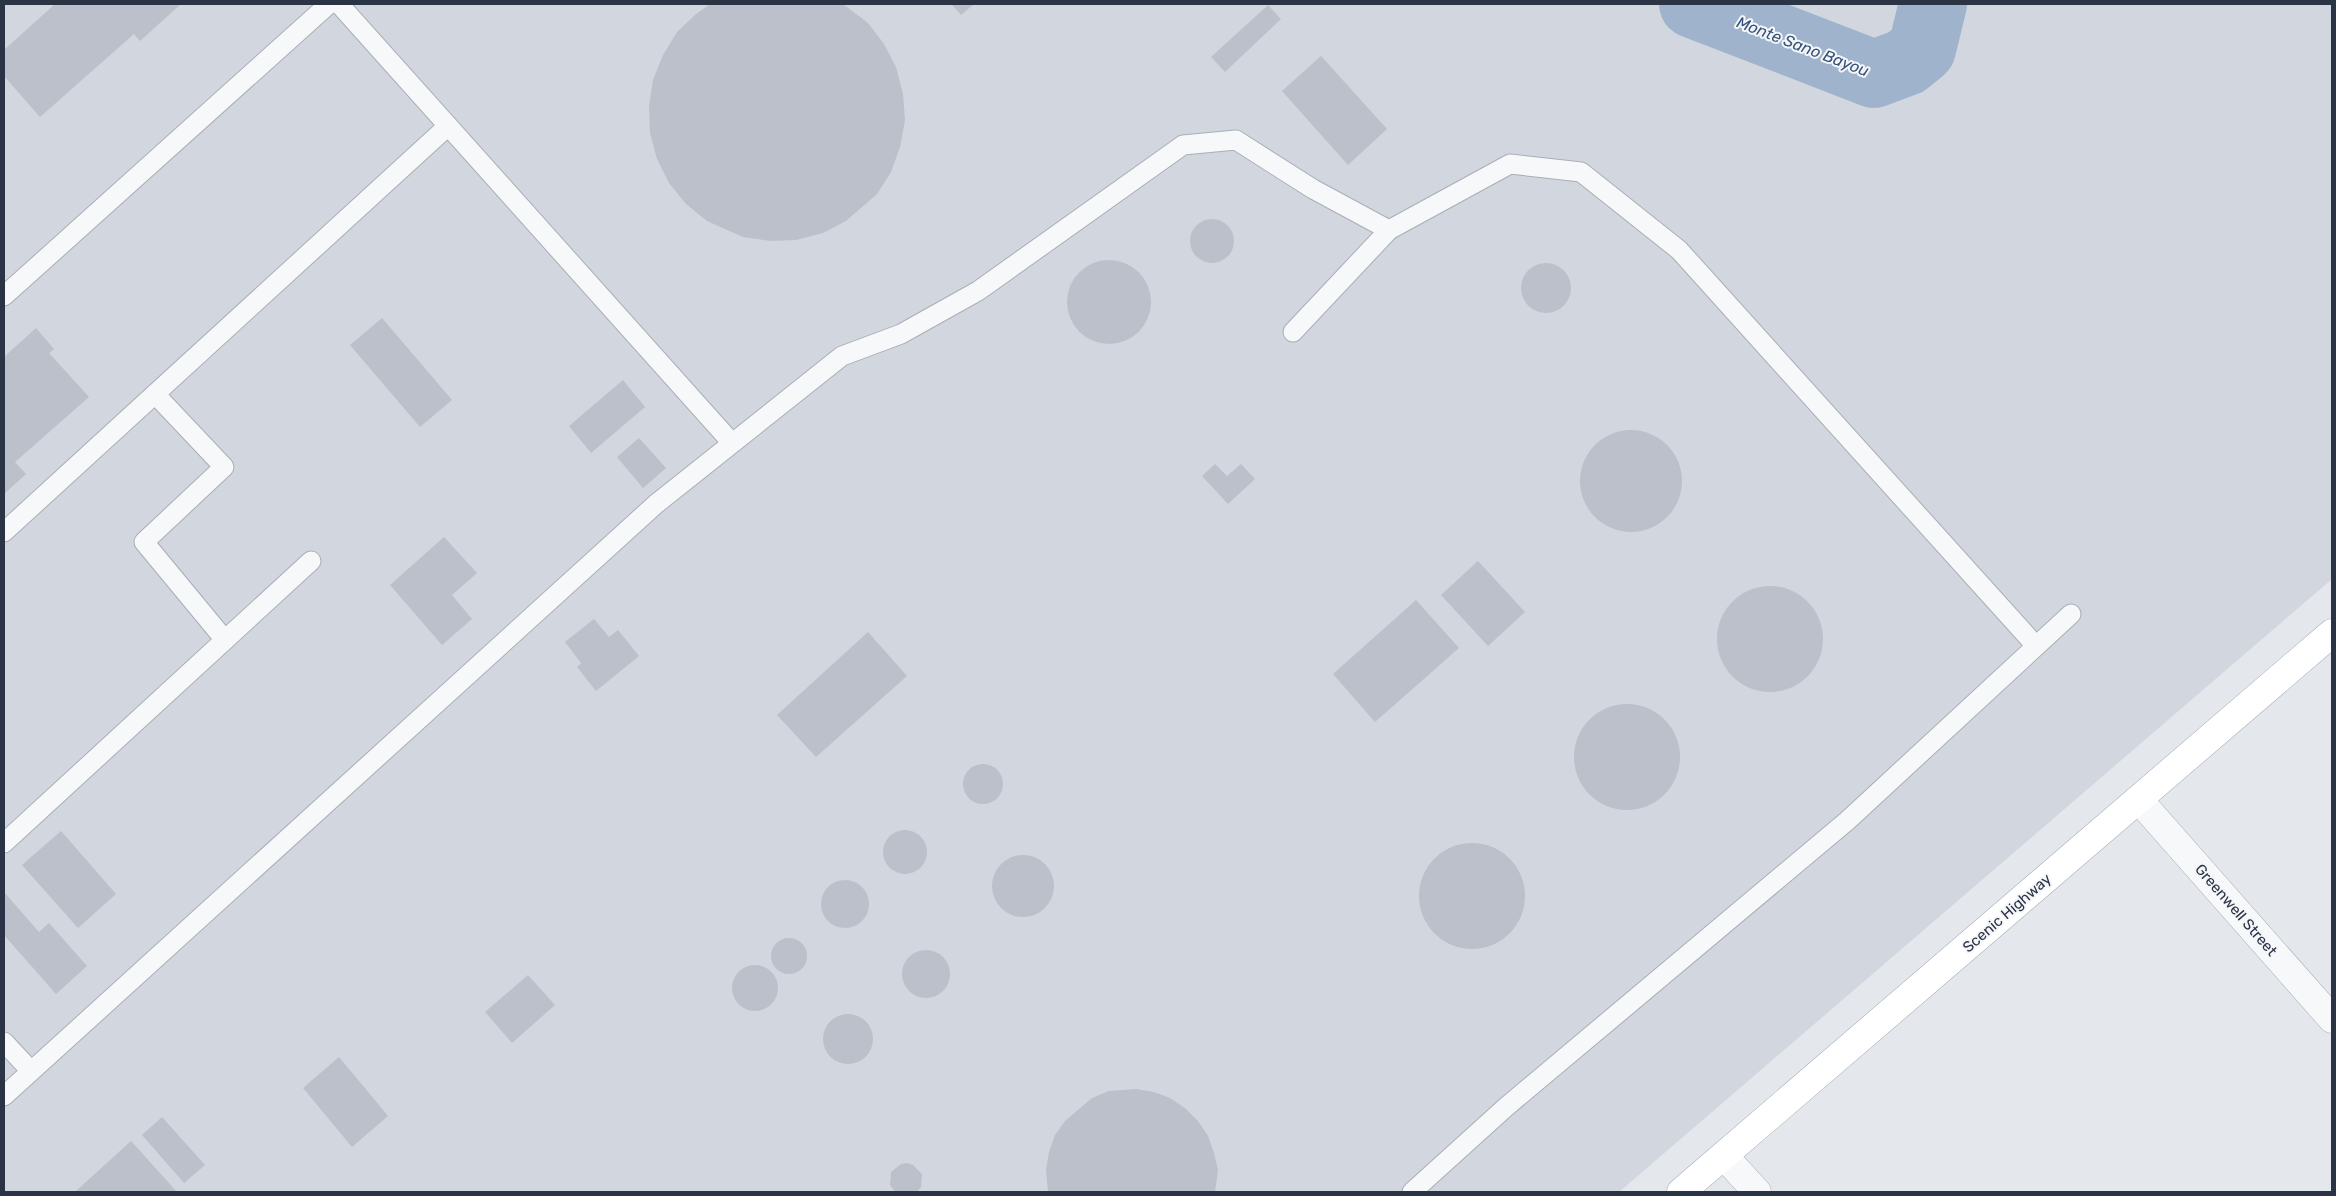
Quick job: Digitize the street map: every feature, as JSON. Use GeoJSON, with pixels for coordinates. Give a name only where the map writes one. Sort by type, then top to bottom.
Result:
{"type":"FeatureCollection","features":[{"type":"Feature","properties":{"kind":"main road","name":"Scenic Highway"},"geometry":{"type":"LineString","coordinates":[[1681,1192],[2140,800],[2332,633]]}},
{"type":"Feature","properties":{"kind":"street","name":"Greenwell Street"},"geometry":{"type":"LineString","coordinates":[[2140,800],[2332,1020]]}},
{"type":"Feature","properties":{"kind":"street"},"geometry":{"type":"LineString","coordinates":[[1724,1156],[1756,1192]]}},
{"type":"Feature","properties":{"kind":"lane"},"geometry":{"type":"LineString","coordinates":[[4,296],[329,4]]}},
{"type":"Feature","properties":{"kind":"lane"},"geometry":{"type":"LineString","coordinates":[[339,4],[732,443]]}},
{"type":"Feature","properties":{"kind":"lane"},"geometry":{"type":"LineString","coordinates":[[4,532],[448,126]]}},
{"type":"Feature","properties":{"kind":"lane"},"geometry":{"type":"LineString","coordinates":[[4,1096],[656,504],[842,356],[901,334],[978,291],[1183,145],[1236,140],[1313,189],[1389,230]]}},
{"type":"Feature","properties":{"kind":"lane"},"geometry":{"type":"LineString","coordinates":[[1293,332],[1389,230],[1510,164],[1581,172],[1679,250],[2036,646]]}},
{"type":"Feature","properties":{"kind":"lane"},"geometry":{"type":"LineString","coordinates":[[155,394],[224,467],[144,542],[225,640]]}},
{"type":"Feature","properties":{"kind":"lane"},"geometry":{"type":"LineString","coordinates":[[4,843],[311,561]]}},
{"type":"Feature","properties":{"kind":"lane"},"geometry":{"type":"LineString","coordinates":[[1412,1192],[1506,1107],[1847,820],[2071,614]]}},
{"type":"Feature","properties":{"kind":"lane"},"geometry":{"type":"LineString","coordinates":[[4,1042],[31,1071]]}},
{"type":"Feature","properties":{"kind":"shaded area"},"geometry":{"type":"Polygon","coordinates":[[[4,4],[2332,4],[2332,579],[1619,1192],[4,1192],[4,4]]]}},
{"type":"Feature","properties":{"kind":"building"},"geometry":{"type":"Polygon","coordinates":[[[55,4],[181,4],[140,41],[134,34],[40,117],[4,76],[4,50],[55,4]]]}},
{"type":"Feature","properties":{"kind":"building"},"geometry":{"type":"Polygon","coordinates":[[[710,4],[843,4],[868,23],[884,44],[896,67],[903,94],[905,120],[900,147],[891,172],[877,194],[846,221],[823,233],[796,240],[770,241],[743,237],[707,221],[686,204],[669,183],[657,159],[650,133],[649,106],[653,80],[663,55],[677,32],[710,4]]]}},
{"type":"Feature","properties":{"kind":"building"},"geometry":{"type":"Polygon","coordinates":[[[951,4],[974,4],[961,15],[951,4]]]}},
{"type":"Feature","properties":{"kind":"building"},"geometry":{"type":"Polygon","coordinates":[[[1268,5],[1281,19],[1225,72],[1211,57],[1268,5]]]}},
{"type":"Feature","properties":{"kind":"building"},"geometry":{"type":"Polygon","coordinates":[[[1321,56],[1387,129],[1348,165],[1282,91],[1321,56]]]}},
{"type":"Feature","properties":{"kind":"building"},"geometry":{"type":"Polygon","coordinates":[[[1212,219],[1224,223],[1230,229],[1234,241],[1230,253],[1224,259],[1212,263],[1200,259],[1194,253],[1190,241],[1194,229],[1200,223],[1212,219]]]}},
{"type":"Feature","properties":{"kind":"building"},"geometry":{"type":"Polygon","coordinates":[[[1109,260],[1125,263],[1139,272],[1148,286],[1151,302],[1148,318],[1139,332],[1125,341],[1109,344],[1093,341],[1079,332],[1070,318],[1067,302],[1070,286],[1079,272],[1093,263],[1109,260]]]}},
{"type":"Feature","properties":{"kind":"building"},"geometry":{"type":"Polygon","coordinates":[[[1546,263],[1556,265],[1564,270],[1569,278],[1571,288],[1569,298],[1564,306],[1556,311],[1546,313],[1536,311],[1528,306],[1523,298],[1521,288],[1523,278],[1528,270],[1536,265],[1546,263]]]}},
{"type":"Feature","properties":{"kind":"building"},"geometry":{"type":"Polygon","coordinates":[[[382,318],[452,400],[420,427],[350,345],[382,318]]]}},
{"type":"Feature","properties":{"kind":"building"},"geometry":{"type":"Polygon","coordinates":[[[36,328],[54,349],[49,353],[89,397],[15,462],[26,474],[4,494],[4,357],[36,328]]]}},
{"type":"Feature","properties":{"kind":"building"},"geometry":{"type":"Polygon","coordinates":[[[623,380],[645,407],[591,453],[569,426],[623,380]]]}},
{"type":"Feature","properties":{"kind":"building"},"geometry":{"type":"Polygon","coordinates":[[[1631,430],[1650,434],[1667,445],[1678,462],[1682,481],[1678,500],[1667,517],[1650,528],[1631,532],[1612,528],[1595,517],[1584,500],[1580,481],[1584,462],[1595,445],[1612,434],[1631,430]]]}},
{"type":"Feature","properties":{"kind":"building"},"geometry":{"type":"Polygon","coordinates":[[[639,438],[666,468],[643,488],[617,457],[639,438]]]}},
{"type":"Feature","properties":{"kind":"building"},"geometry":{"type":"Polygon","coordinates":[[[1215,464],[1227,476],[1241,464],[1255,479],[1228,504],[1202,476],[1215,464]]]}},
{"type":"Feature","properties":{"kind":"building"},"geometry":{"type":"Polygon","coordinates":[[[444,537],[477,573],[452,595],[472,619],[442,645],[390,585],[444,537]]]}},
{"type":"Feature","properties":{"kind":"building"},"geometry":{"type":"Polygon","coordinates":[[[1478,561],[1525,612],[1488,646],[1441,595],[1478,561]]]}},
{"type":"Feature","properties":{"kind":"building"},"geometry":{"type":"Polygon","coordinates":[[[1770,586],[1790,590],[1807,602],[1819,619],[1823,639],[1819,659],[1807,676],[1790,688],[1770,692],[1750,688],[1733,676],[1721,659],[1717,639],[1721,619],[1733,602],[1750,590],[1770,586]]]}},
{"type":"Feature","properties":{"kind":"building"},"geometry":{"type":"Polygon","coordinates":[[[1416,600],[1459,648],[1375,722],[1333,674],[1416,600]]]}},
{"type":"Feature","properties":{"kind":"building"},"geometry":{"type":"Polygon","coordinates":[[[594,619],[609,637],[618,630],[639,656],[596,691],[577,667],[581,663],[565,642],[594,619]]]}},
{"type":"Feature","properties":{"kind":"building"},"geometry":{"type":"Polygon","coordinates":[[[868,632],[907,676],[816,757],[777,715],[868,632]]]}},
{"type":"Feature","properties":{"kind":"building"},"geometry":{"type":"Polygon","coordinates":[[[1627,704],[1647,708],[1664,720],[1676,737],[1680,757],[1676,777],[1664,794],[1647,806],[1627,810],[1607,806],[1590,794],[1578,777],[1574,757],[1578,737],[1590,720],[1607,708],[1627,704]]]}},
{"type":"Feature","properties":{"kind":"building"},"geometry":{"type":"Polygon","coordinates":[[[987,764],[994,767],[1000,773],[1003,784],[1002,792],[994,801],[987,804],[979,804],[972,801],[964,792],[963,780],[966,773],[975,765],[987,764]]]}},
{"type":"Feature","properties":{"kind":"building"},"geometry":{"type":"Polygon","coordinates":[[[909,830],[921,836],[926,843],[926,861],[921,868],[914,873],[901,874],[893,871],[886,864],[883,848],[886,840],[893,833],[909,830]]]}},
{"type":"Feature","properties":{"kind":"building"},"geometry":{"type":"Polygon","coordinates":[[[61,831],[116,894],[78,928],[22,865],[61,831]]]}},
{"type":"Feature","properties":{"kind":"building"},"geometry":{"type":"Polygon","coordinates":[[[1472,843],[1492,847],[1509,859],[1521,876],[1525,896],[1521,916],[1509,933],[1492,945],[1472,949],[1452,945],[1435,933],[1423,916],[1419,896],[1423,876],[1435,859],[1452,847],[1472,843]]]}},
{"type":"Feature","properties":{"kind":"building"},"geometry":{"type":"Polygon","coordinates":[[[1023,855],[1035,857],[1045,864],[1052,874],[1054,886],[1052,898],[1045,908],[1035,915],[1023,917],[1011,915],[1001,908],[994,898],[992,886],[994,874],[1001,864],[1011,857],[1023,855]]]}},
{"type":"Feature","properties":{"kind":"building"},"geometry":{"type":"Polygon","coordinates":[[[840,880],[850,880],[862,887],[869,899],[869,909],[862,921],[850,928],[840,928],[832,924],[825,917],[821,909],[821,899],[825,891],[832,884],[840,880]]]}},
{"type":"Feature","properties":{"kind":"building"},"geometry":{"type":"Polygon","coordinates":[[[4,892],[39,932],[49,923],[87,966],[56,994],[4,935],[4,892]]]}},
{"type":"Feature","properties":{"kind":"building"},"geometry":{"type":"Polygon","coordinates":[[[789,938],[796,939],[802,943],[806,949],[806,963],[802,969],[796,973],[789,974],[782,973],[776,969],[772,963],[771,956],[772,949],[776,943],[782,939],[789,938]]]}},
{"type":"Feature","properties":{"kind":"building"},"geometry":{"type":"Polygon","coordinates":[[[921,950],[931,950],[940,954],[946,960],[949,965],[949,983],[940,994],[931,998],[921,998],[912,994],[906,988],[902,979],[902,969],[906,960],[912,954],[921,950]]]}},
{"type":"Feature","properties":{"kind":"building"},"geometry":{"type":"Polygon","coordinates":[[[755,965],[768,969],[774,975],[778,988],[774,1001],[768,1007],[755,1011],[742,1007],[736,1001],[732,988],[736,975],[742,969],[755,965]]]}},
{"type":"Feature","properties":{"kind":"building"},"geometry":{"type":"Polygon","coordinates":[[[528,975],[555,1005],[512,1043],[485,1012],[528,975]]]}},
{"type":"Feature","properties":{"kind":"building"},"geometry":{"type":"Polygon","coordinates":[[[848,1014],[857,1016],[868,1025],[873,1039],[871,1048],[862,1059],[848,1064],[839,1062],[828,1053],[823,1039],[825,1030],[834,1019],[848,1014]]]}},
{"type":"Feature","properties":{"kind":"building"},"geometry":{"type":"Polygon","coordinates":[[[339,1057],[388,1116],[352,1147],[303,1088],[339,1057]]]}},
{"type":"Feature","properties":{"kind":"building"},"geometry":{"type":"Polygon","coordinates":[[[1136,1089],[1154,1092],[1170,1098],[1185,1108],[1198,1121],[1208,1136],[1214,1153],[1218,1170],[1215,1192],[1048,1192],[1046,1170],[1049,1152],[1055,1135],[1065,1121],[1092,1098],[1109,1091],[1136,1089]]]}},
{"type":"Feature","properties":{"kind":"building"},"geometry":{"type":"Polygon","coordinates":[[[162,1117],[205,1165],[184,1183],[142,1135],[162,1117]]]}},
{"type":"Feature","properties":{"kind":"building"},"geometry":{"type":"Polygon","coordinates":[[[131,1141],[177,1192],[75,1192],[131,1141]]]}},
{"type":"Feature","properties":{"kind":"building"},"geometry":{"type":"Polygon","coordinates":[[[901,1164],[913,1165],[922,1174],[921,1187],[917,1192],[895,1192],[890,1185],[891,1172],[901,1164]]]}},
{"type":"Feature","properties":{"kind":"waterway","name":"Monte Sano Bayou"},"geometry":{"type":"LineString","coordinates":[[1693,4],[1874,74],[1906,62],[1922,49],[1933,4]]}}]}
